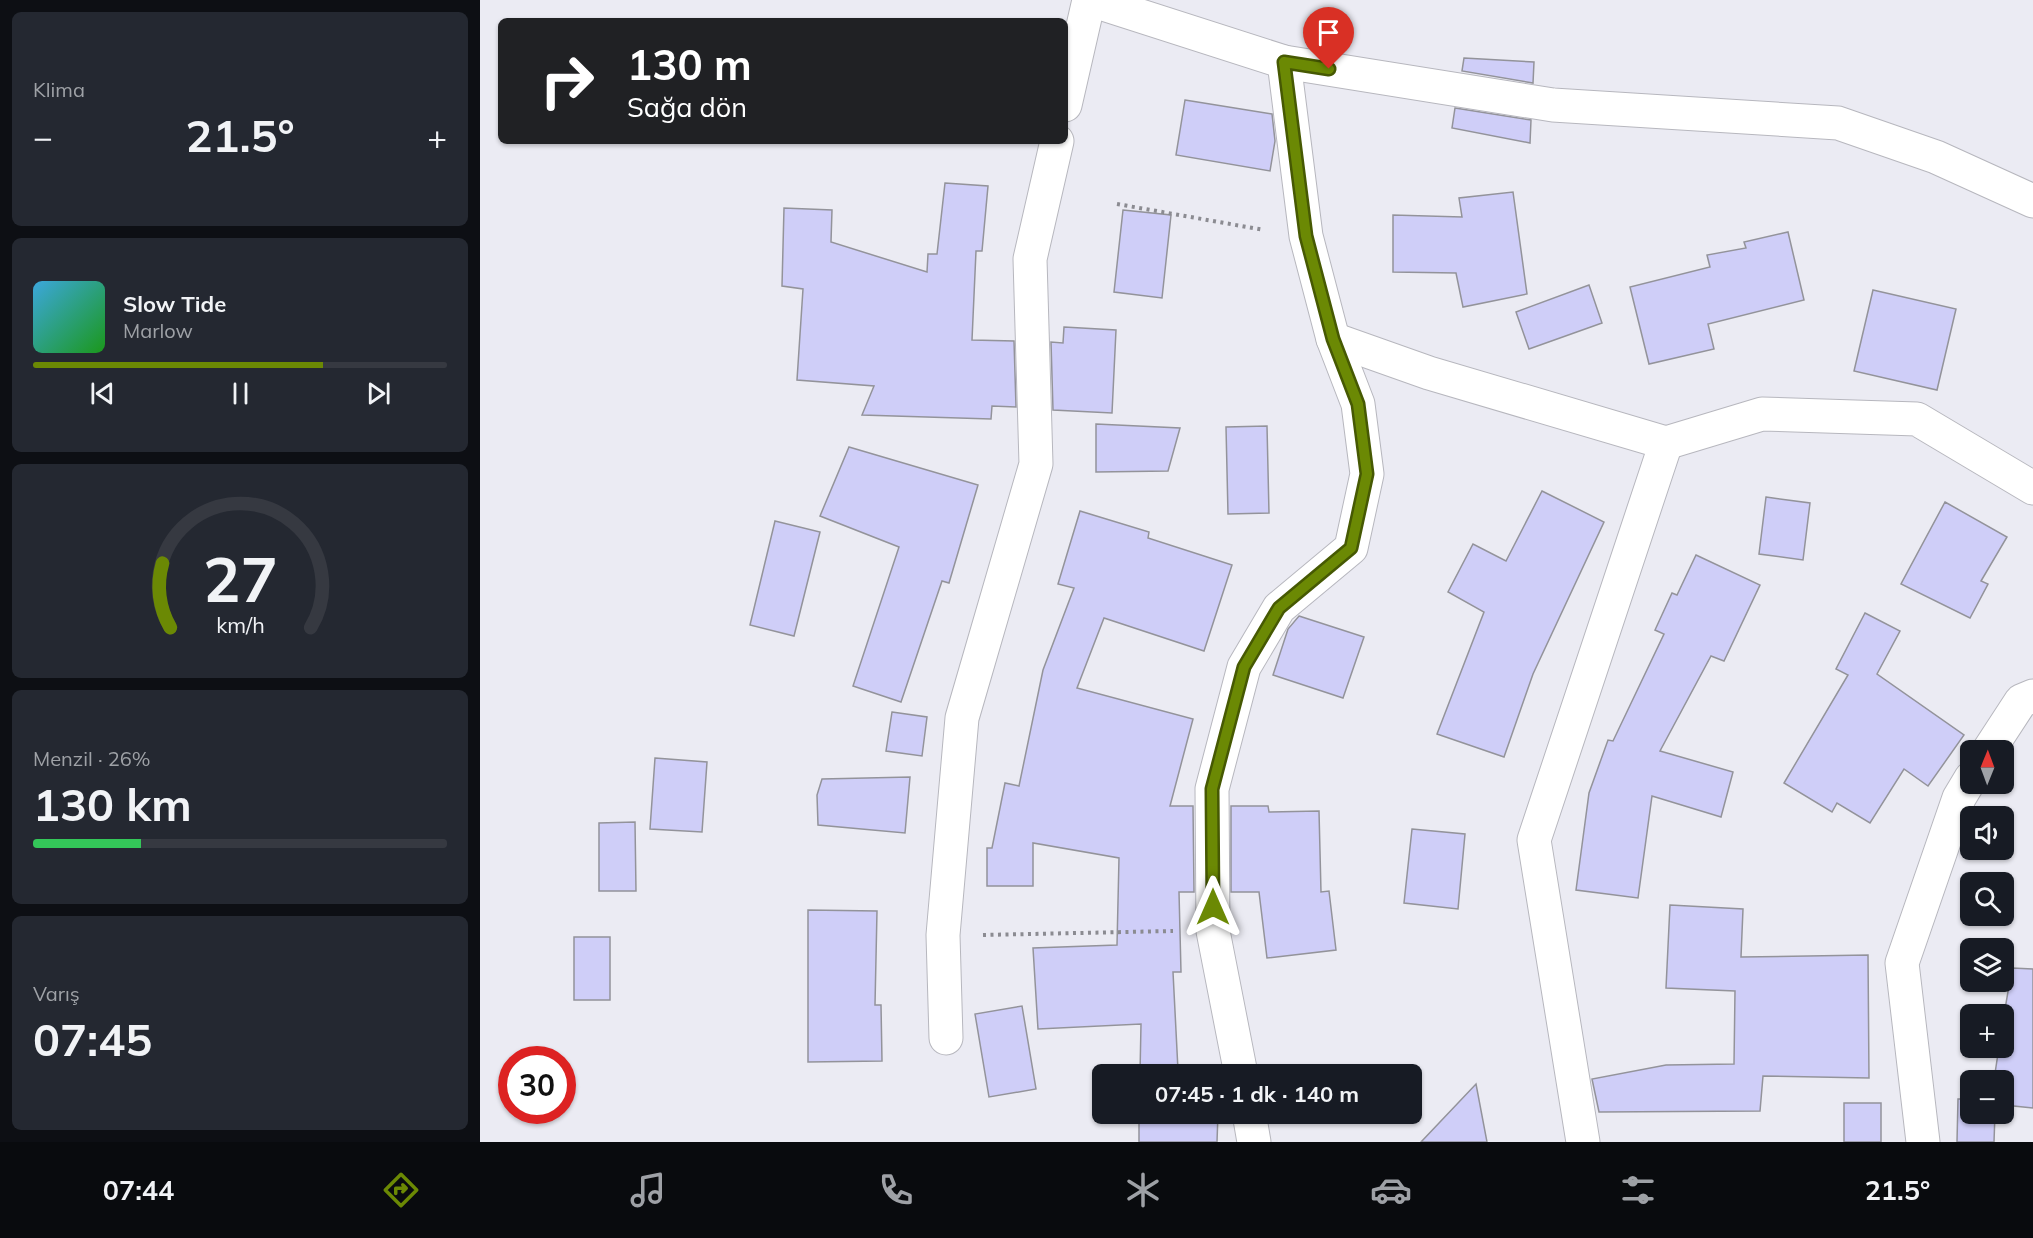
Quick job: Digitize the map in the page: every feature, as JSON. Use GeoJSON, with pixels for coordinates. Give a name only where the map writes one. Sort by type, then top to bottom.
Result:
{"type":"FeatureCollection","features":[{"type":"Feature","properties":{"kind":"street"},"geometry":{"type":"LineString","coordinates":[[1068,92],[1090,0],[1284,62],[1553,105],[1838,123],[1936,157],[2033,201]]}},
{"type":"Feature","properties":{"kind":"street"},"geometry":{"type":"LineString","coordinates":[[1239,1064],[1213,931],[1212,789],[1244,667],[1279,608],[1351,548],[1367,474],[1358,404],[1333,339],[1306,236],[1284,62]]}},
{"type":"Feature","properties":{"kind":"street"},"geometry":{"type":"LineString","coordinates":[[946,1038],[942,935],[962,718],[1035,464],[1030,259],[1056,144]]}},
{"type":"Feature","properties":{"kind":"street"},"geometry":{"type":"LineString","coordinates":[[1333,339],[1429,373],[1666,443],[1762,414],[1917,420],[2033,488]]}},
{"type":"Feature","properties":{"kind":"street"},"geometry":{"type":"LineString","coordinates":[[1583,1142],[1534,840],[1666,443]]}},
{"type":"Feature","properties":{"kind":"street"},"geometry":{"type":"LineString","coordinates":[[1996,740],[2021,701],[2033,696]]}},
{"type":"Feature","properties":{"kind":"street"},"geometry":{"type":"LineString","coordinates":[[1923,1142],[1902,963],[1961,794]]}},
{"type":"Feature","properties":{"kind":"street"},"geometry":{"type":"LineString","coordinates":[[1251,1124],[1254,1142]]}},
{"type":"Feature","properties":{"kind":"path"},"geometry":{"type":"LineString","coordinates":[[1117,204],[1306,236]]}},
{"type":"Feature","properties":{"kind":"path"},"geometry":{"type":"LineString","coordinates":[[942,935],[1213,931]]}},
{"type":"Feature","properties":{"kind":"building"},"geometry":{"type":"Polygon","coordinates":[[[1464,58],[1534,62],[1533,83],[1462,71],[1464,58]]]}},
{"type":"Feature","properties":{"kind":"building"},"geometry":{"type":"Polygon","coordinates":[[[1185,100],[1272,114],[1275,141],[1270,171],[1176,155],[1185,100]]]}},
{"type":"Feature","properties":{"kind":"building"},"geometry":{"type":"Polygon","coordinates":[[[1455,108],[1531,120],[1530,143],[1452,128],[1455,108]]]}},
{"type":"Feature","properties":{"kind":"building"},"geometry":{"type":"Polygon","coordinates":[[[945,183],[988,186],[982,251],[976,251],[972,340],[1014,341],[1016,407],[992,406],[991,419],[862,415],[874,386],[797,380],[803,289],[782,286],[784,208],[832,210],[831,242],[927,272],[928,254],[937,254],[945,183]]]}},
{"type":"Feature","properties":{"kind":"building"},"geometry":{"type":"Polygon","coordinates":[[[1513,192],[1527,294],[1463,307],[1456,273],[1393,272],[1393,215],[1462,217],[1459,198],[1513,192]]]}},
{"type":"Feature","properties":{"kind":"building"},"geometry":{"type":"Polygon","coordinates":[[[1123,210],[1171,215],[1162,298],[1114,292],[1123,210]]]}},
{"type":"Feature","properties":{"kind":"building"},"geometry":{"type":"Polygon","coordinates":[[[1788,232],[1804,300],[1708,324],[1714,349],[1649,364],[1630,287],[1710,267],[1707,255],[1746,248],[1744,242],[1788,232]]]}},
{"type":"Feature","properties":{"kind":"building"},"geometry":{"type":"Polygon","coordinates":[[[1589,285],[1602,323],[1529,349],[1516,312],[1589,285]]]}},
{"type":"Feature","properties":{"kind":"building"},"geometry":{"type":"Polygon","coordinates":[[[1873,290],[1956,309],[1937,390],[1854,371],[1873,290]]]}},
{"type":"Feature","properties":{"kind":"building"},"geometry":{"type":"Polygon","coordinates":[[[1064,327],[1116,330],[1112,413],[1053,410],[1051,342],[1063,343],[1064,327]]]}},
{"type":"Feature","properties":{"kind":"building"},"geometry":{"type":"Polygon","coordinates":[[[1096,424],[1180,428],[1168,471],[1096,472],[1096,424]]]}},
{"type":"Feature","properties":{"kind":"building"},"geometry":{"type":"Polygon","coordinates":[[[1267,426],[1269,513],[1228,514],[1226,427],[1267,426]]]}},
{"type":"Feature","properties":{"kind":"building"},"geometry":{"type":"Polygon","coordinates":[[[849,447],[978,485],[949,583],[942,581],[901,702],[853,686],[899,547],[820,516],[849,447]]]}},
{"type":"Feature","properties":{"kind":"building"},"geometry":{"type":"Polygon","coordinates":[[[1542,491],[1604,522],[1533,674],[1504,757],[1437,734],[1484,612],[1448,592],[1473,544],[1506,561],[1542,491]]]}},
{"type":"Feature","properties":{"kind":"building"},"geometry":{"type":"Polygon","coordinates":[[[1766,497],[1810,503],[1803,560],[1759,554],[1766,497]]]}},
{"type":"Feature","properties":{"kind":"building"},"geometry":{"type":"Polygon","coordinates":[[[1945,502],[2007,537],[1981,581],[1988,584],[1970,618],[1901,584],[1945,502]]]}},
{"type":"Feature","properties":{"kind":"building"},"geometry":{"type":"Polygon","coordinates":[[[1080,511],[1149,532],[1148,538],[1232,565],[1204,651],[1104,618],[1077,688],[1193,719],[1170,806],[1193,806],[1194,892],[1179,892],[1181,972],[1173,972],[1178,1064],[1140,1064],[1141,1024],[1038,1029],[1033,948],[1117,945],[1119,858],[1033,843],[1033,886],[987,886],[987,848],[992,848],[1005,783],[1019,786],[1043,670],[1074,588],[1058,584],[1080,511]]]}},
{"type":"Feature","properties":{"kind":"building"},"geometry":{"type":"Polygon","coordinates":[[[775,521],[820,532],[794,636],[750,625],[775,521]]]}},
{"type":"Feature","properties":{"kind":"building"},"geometry":{"type":"Polygon","coordinates":[[[1696,555],[1760,585],[1724,661],[1711,656],[1660,751],[1733,772],[1721,817],[1652,796],[1638,898],[1576,890],[1589,793],[1608,740],[1613,741],[1664,634],[1655,630],[1672,593],[1677,595],[1696,555]]]}},
{"type":"Feature","properties":{"kind":"building"},"geometry":{"type":"Polygon","coordinates":[[[1865,613],[1900,631],[1877,674],[1964,735],[1928,786],[1904,769],[1870,823],[1837,803],[1832,812],[1784,783],[1848,675],[1836,669],[1865,613]]]}},
{"type":"Feature","properties":{"kind":"building"},"geometry":{"type":"Polygon","coordinates":[[[1299,616],[1364,637],[1343,698],[1273,675],[1288,629],[1299,616]]]}},
{"type":"Feature","properties":{"kind":"building"},"geometry":{"type":"Polygon","coordinates":[[[892,712],[927,717],[922,756],[886,751],[892,712]]]}},
{"type":"Feature","properties":{"kind":"building"},"geometry":{"type":"Polygon","coordinates":[[[655,758],[707,762],[702,832],[650,829],[655,758]]]}},
{"type":"Feature","properties":{"kind":"building"},"geometry":{"type":"Polygon","coordinates":[[[910,777],[905,833],[818,825],[817,795],[822,779],[910,777]]]}},
{"type":"Feature","properties":{"kind":"building"},"geometry":{"type":"Polygon","coordinates":[[[1231,806],[1268,806],[1269,812],[1319,811],[1321,892],[1329,891],[1336,950],[1267,958],[1259,892],[1231,892],[1231,806]]]}},
{"type":"Feature","properties":{"kind":"building"},"geometry":{"type":"Polygon","coordinates":[[[635,822],[636,891],[599,891],[599,823],[635,822]]]}},
{"type":"Feature","properties":{"kind":"building"},"geometry":{"type":"Polygon","coordinates":[[[1412,829],[1465,834],[1458,909],[1404,903],[1412,829]]]}},
{"type":"Feature","properties":{"kind":"building"},"geometry":{"type":"Polygon","coordinates":[[[1670,905],[1743,909],[1741,957],[1868,955],[1869,1078],[1763,1076],[1760,1111],[1599,1112],[1592,1079],[1666,1065],[1734,1064],[1735,991],[1666,988],[1670,905]]]}},
{"type":"Feature","properties":{"kind":"building"},"geometry":{"type":"Polygon","coordinates":[[[808,910],[877,911],[875,1005],[881,1005],[882,1061],[808,1062],[808,910]]]}},
{"type":"Feature","properties":{"kind":"building"},"geometry":{"type":"Polygon","coordinates":[[[574,937],[610,937],[610,1000],[574,1000],[574,937]]]}},
{"type":"Feature","properties":{"kind":"building"},"geometry":{"type":"Polygon","coordinates":[[[2014,968],[2033,969],[2033,1108],[2014,1106],[2014,1070],[1996,1070],[1997,1058],[2014,1058],[2014,1004],[2006,1004],[2008,992],[2014,992],[2014,968]]]}},
{"type":"Feature","properties":{"kind":"building"},"geometry":{"type":"Polygon","coordinates":[[[1022,1006],[1036,1089],[989,1097],[975,1014],[1022,1006]]]}},
{"type":"Feature","properties":{"kind":"building"},"geometry":{"type":"Polygon","coordinates":[[[1476,1084],[1487,1142],[1421,1142],[1476,1084]]]}},
{"type":"Feature","properties":{"kind":"building"},"geometry":{"type":"Polygon","coordinates":[[[1958,1099],[1960,1099],[1960,1124],[1995,1124],[1994,1142],[1957,1142],[1958,1099]]]}},
{"type":"Feature","properties":{"kind":"building"},"geometry":{"type":"Polygon","coordinates":[[[1844,1103],[1881,1103],[1881,1142],[1844,1142],[1844,1103]]]}},
{"type":"Feature","properties":{"kind":"building"},"geometry":{"type":"Polygon","coordinates":[[[1139,1124],[1218,1124],[1217,1142],[1139,1142],[1139,1124]]]}},
{"type":"Feature","properties":{"kind":"route"},"geometry":{"type":"LineString","coordinates":[[1213,907],[1212,789],[1244,667],[1279,608],[1351,548],[1367,474],[1358,404],[1333,339],[1306,236],[1284,62],[1329,69]]}}]}
